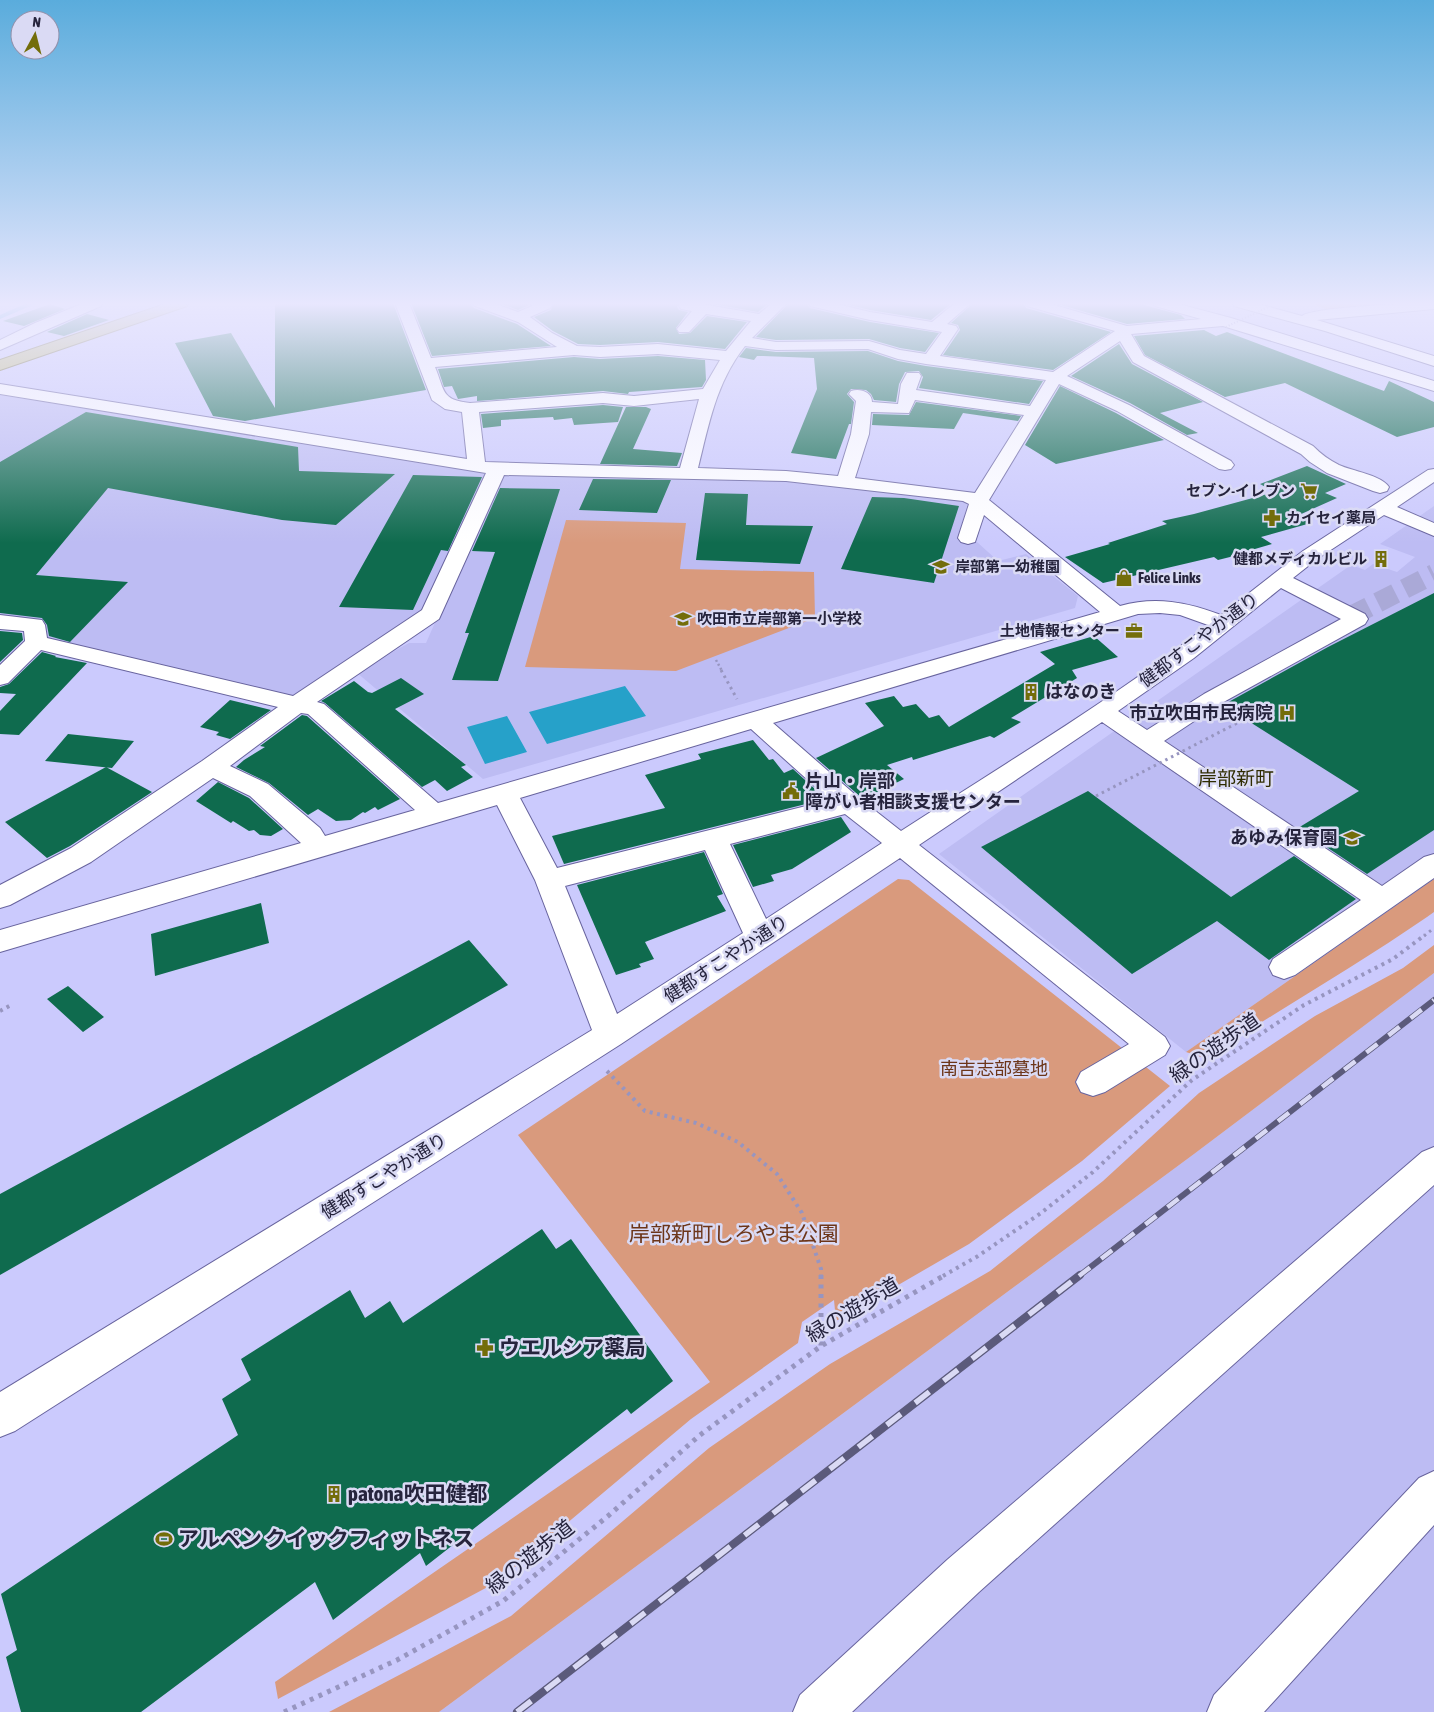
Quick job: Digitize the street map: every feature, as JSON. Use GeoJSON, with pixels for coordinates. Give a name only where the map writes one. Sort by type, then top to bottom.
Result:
{"type":"FeatureCollection","features":[{"type":"Feature","properties":{"kind":"street"},"geometry":{"type":"LineString","coordinates":[[434,383],[440,400],[451,406],[470,408],[603,398],[634,401],[709,393]]}},
{"type":"Feature","properties":{"kind":"street"},"geometry":{"type":"LineString","coordinates":[[688,472],[709,393],[714,383]]}},
{"type":"Feature","properties":{"kind":"street"},"geometry":{"type":"LineString","coordinates":[[845,482],[860,434],[860,400],[903,409],[907,404],[908,383]]}},
{"type":"Feature","properties":{"kind":"street"},"geometry":{"type":"LineString","coordinates":[[968,538],[979,501],[1052,383]]}},
{"type":"Feature","properties":{"kind":"street"},"geometry":{"type":"LineString","coordinates":[[1070,383],[1123,408],[1225,466]]}},
{"type":"Feature","properties":{"kind":"street"},"geometry":{"type":"LineString","coordinates":[[1182,383],[1307,450],[1318,462],[1330,470],[1408,493],[1434,530]]}},
{"type":"Feature","properties":{"kind":"street"},"geometry":{"type":"LineString","coordinates":[[0,389],[488,467],[786,476],[967,496],[979,501],[1115,613]]}},
{"type":"Feature","properties":{"kind":"street"},"geometry":{"type":"LineString","coordinates":[[916,395],[1034,412]]}},
{"type":"Feature","properties":{"kind":"street"},"geometry":{"type":"LineString","coordinates":[[1123,408],[1140,404]]}},
{"type":"Feature","properties":{"kind":"street"},"geometry":{"type":"LineString","coordinates":[[0,898],[81,855],[211,767],[296,705],[431,614],[488,467],[470,408]]}},
{"type":"Feature","properties":{"kind":"street"},"geometry":{"type":"LineString","coordinates":[[1193,448],[1213,442]]}},
{"type":"Feature","properties":{"kind":"street","name":"健都すこやか通り"},"geometry":{"type":"LineString","coordinates":[[0,1416],[610,1035],[760,937],[899,843],[1102,711],[1224,624],[1310,555],[1408,493]]}},
{"type":"Feature","properties":{"kind":"street"},"geometry":{"type":"LineString","coordinates":[[1147,741],[1212,699],[1357,619],[1279,579]]}},
{"type":"Feature","properties":{"kind":"street"},"geometry":{"type":"LineString","coordinates":[[0,941],[502,793],[746,710],[1115,613],[1136,608],[1165,605],[1187,609],[1224,624]]}},
{"type":"Feature","properties":{"kind":"street"},"geometry":{"type":"LineString","coordinates":[[0,622],[34,625],[36,642]]}},
{"type":"Feature","properties":{"kind":"street"},"geometry":{"type":"LineString","coordinates":[[36,642],[316,709],[423,802],[432,813]]}},
{"type":"Feature","properties":{"kind":"street"},"geometry":{"type":"LineString","coordinates":[[0,678],[36,642]]}},
{"type":"Feature","properties":{"kind":"street"},"geometry":{"type":"LineString","coordinates":[[746,710],[850,804],[1154,1046],[1092,1082]]}},
{"type":"Feature","properties":{"kind":"street"},"geometry":{"type":"LineString","coordinates":[[1102,711],[1382,900]]}},
{"type":"Feature","properties":{"kind":"street"},"geometry":{"type":"LineString","coordinates":[[211,767],[259,790],[310,834],[318,846]]}},
{"type":"Feature","properties":{"kind":"street"},"geometry":{"type":"LineString","coordinates":[[502,793],[510,803],[549,880],[610,1035]]}},
{"type":"Feature","properties":{"kind":"street"},"geometry":{"type":"LineString","coordinates":[[549,880],[850,804]]}},
{"type":"Feature","properties":{"kind":"street"},"geometry":{"type":"LineString","coordinates":[[714,838],[760,937]]}},
{"type":"Feature","properties":{"kind":"street"},"geometry":{"type":"LineString","coordinates":[[1284,967],[1434,864]]}},
{"type":"Feature","properties":{"kind":"street"},"geometry":{"type":"LineString","coordinates":[[817,1712],[963,1576],[1434,1163]]}},
{"type":"Feature","properties":{"kind":"street"},"geometry":{"type":"LineString","coordinates":[[1231,1712],[1434,1493]]}},
{"type":"Feature","properties":{"kind":"path"},"geometry":{"type":"LineString","coordinates":[[716,660],[746,710]]}},
{"type":"Feature","properties":{"kind":"path"},"geometry":{"type":"LineString","coordinates":[[1096,796],[1244,719]]}},
{"type":"Feature","properties":{"kind":"path","name":"緑の遊歩道"},"geometry":{"type":"LineString","coordinates":[[284,1712],[397,1660],[503,1601],[608,1516],[700,1434],[821,1346],[978,1256],[1041,1213],[1093,1172],[1192,1080],[1304,1005],[1393,959],[1434,928]]}},
{"type":"Feature","properties":{"kind":"path"},"geometry":{"type":"LineString","coordinates":[[0,1011],[11,1005]]}},
{"type":"Feature","properties":{"kind":"path"},"geometry":{"type":"LineString","coordinates":[[606,1069],[645,1111],[696,1122],[738,1142],[777,1174],[802,1213],[821,1269],[821,1346]]}},
{"type":"Feature","properties":{"kind":"shaded area"},"geometry":{"type":"Polygon","coordinates":[[[0,395],[483,472],[488,476],[429,606],[292,698],[44,638],[43,621],[0,617],[0,395]]]}},
{"type":"Feature","properties":{"kind":"shaded area","name":"吹田市立岸部第一小学校"},"geometry":{"type":"Polygon","coordinates":[[[501,473],[763,479],[960,500],[967,505],[958,539],[977,542],[998,561],[1026,554],[1078,596],[1075,608],[483,779],[356,672],[409,643],[426,643],[501,473]]]}},
{"type":"Feature","properties":{"kind":"shaded area","name":"市立吹田市民病院"},"geometry":{"type":"Polygon","coordinates":[[[1434,506],[1434,879],[1186,1052],[939,854],[1351,565],[1365,570],[1373,564],[1397,572],[1415,557],[1380,544],[1434,506]]]}},
{"type":"Feature","properties":{"kind":"shaded area"},"geometry":{"type":"Polygon","coordinates":[[[625,686],[646,716],[547,744],[529,712],[625,686]]]}},
{"type":"Feature","properties":{"kind":"shaded area"},"geometry":{"type":"Polygon","coordinates":[[[507,716],[527,752],[485,764],[467,727],[507,716]]]}},
{"type":"Feature","properties":{"kind":"shaded area"},"geometry":{"type":"Polygon","coordinates":[[[1434,973],[1434,1712],[439,1712],[1194,1154],[1434,973]]]}},
{"type":"Feature","properties":{"kind":"green space"},"geometry":{"type":"Polygon","coordinates":[[[566,520],[686,523],[680,569],[814,572],[815,618],[676,671],[525,667],[566,520]]]}},
{"type":"Feature","properties":{"kind":"green space"},"geometry":{"type":"Polygon","coordinates":[[[898,879],[909,880],[1170,1086],[1082,1161],[969,1244],[836,1321],[834,1300],[802,1322],[798,1343],[691,1419],[497,1582],[278,1699],[275,1682],[710,1382],[518,1135],[898,879]]]}},
{"type":"Feature","properties":{"kind":"green space"},"geometry":{"type":"Polygon","coordinates":[[[1434,879],[1434,912],[1427,917],[1204,1058],[1186,1052],[1434,879]]]}},
{"type":"Feature","properties":{"kind":"green space"},"geometry":{"type":"Polygon","coordinates":[[[1434,945],[1434,973],[1194,1154],[439,1712],[329,1712],[511,1616],[709,1448],[830,1364],[990,1271],[1103,1181],[1199,1093],[1315,1016],[1403,968],[1434,945]]]}},
{"type":"Feature","properties":{"kind":"building"},"geometry":{"type":"Polygon","coordinates":[[[196,383],[260,383],[275,408],[275,383],[423,383],[426,390],[245,421],[213,416],[196,383]]]}},
{"type":"Feature","properties":{"kind":"building"},"geometry":{"type":"Polygon","coordinates":[[[443,383],[704,383],[702,387],[629,392],[628,394],[603,391],[477,401],[477,396],[458,399],[452,386],[444,387],[443,383]]]}},
{"type":"Feature","properties":{"kind":"building"},"geometry":{"type":"Polygon","coordinates":[[[816,383],[900,383],[896,402],[874,400],[866,390],[851,389],[847,394],[854,402],[851,424],[849,424],[836,459],[791,453],[817,389],[816,383]]]}},
{"type":"Feature","properties":{"kind":"building"},"geometry":{"type":"Polygon","coordinates":[[[921,383],[1042,383],[1029,404],[919,388],[921,383]]]}},
{"type":"Feature","properties":{"kind":"building"},"geometry":{"type":"Polygon","coordinates":[[[1086,383],[1167,383],[1203,402],[1160,413],[1198,433],[1187,435],[1130,403],[1086,383]]]}},
{"type":"Feature","properties":{"kind":"building"},"geometry":{"type":"Polygon","coordinates":[[[1198,383],[1362,383],[1384,391],[1388,383],[1393,383],[1434,402],[1434,427],[1397,437],[1285,383],[1225,397],[1198,383]]]}},
{"type":"Feature","properties":{"kind":"building"},"geometry":{"type":"Polygon","coordinates":[[[1060,386],[1116,413],[1164,440],[1056,464],[1025,445],[1060,386]]]}},
{"type":"Feature","properties":{"kind":"building"},"geometry":{"type":"Polygon","coordinates":[[[916,402],[1021,416],[1018,421],[963,413],[954,429],[872,425],[873,414],[909,415],[916,402]]]}},
{"type":"Feature","properties":{"kind":"building"},"geometry":{"type":"Polygon","coordinates":[[[603,405],[623,407],[618,422],[574,425],[572,418],[554,420],[553,417],[501,420],[501,426],[483,428],[481,414],[603,405]]]}},
{"type":"Feature","properties":{"kind":"building"},"geometry":{"type":"Polygon","coordinates":[[[626,407],[646,407],[651,409],[633,449],[682,453],[677,466],[600,464],[626,407]]]}},
{"type":"Feature","properties":{"kind":"building"},"geometry":{"type":"Polygon","coordinates":[[[86,412],[298,447],[299,471],[395,474],[336,525],[282,520],[108,488],[36,575],[128,582],[70,642],[49,636],[47,625],[42,618],[0,613],[0,462],[86,412]]]}},
{"type":"Feature","properties":{"kind":"building"},"geometry":{"type":"Polygon","coordinates":[[[1307,466],[1346,484],[1325,493],[1337,498],[1299,515],[1311,523],[1261,537],[1272,544],[1218,560],[1214,557],[1103,583],[1065,557],[1167,524],[1162,521],[1275,492],[1260,484],[1307,466]]]}},
{"type":"Feature","properties":{"kind":"building"},"geometry":{"type":"Polygon","coordinates":[[[413,475],[482,477],[448,551],[441,550],[413,610],[339,607],[413,475]]]}},
{"type":"Feature","properties":{"kind":"building"},"geometry":{"type":"Polygon","coordinates":[[[593,479],[671,480],[657,513],[579,510],[593,479]]]}},
{"type":"Feature","properties":{"kind":"building"},"geometry":{"type":"Polygon","coordinates":[[[500,488],[560,489],[498,681],[452,680],[469,633],[465,633],[495,552],[472,551],[500,488]]]}},
{"type":"Feature","properties":{"kind":"building"},"geometry":{"type":"Polygon","coordinates":[[[705,493],[748,494],[746,525],[813,526],[800,564],[696,560],[705,493]]]}},
{"type":"Feature","properties":{"kind":"building"},"geometry":{"type":"Polygon","coordinates":[[[872,497],[904,498],[959,506],[934,583],[841,569],[872,497]]]}},
{"type":"Feature","properties":{"kind":"building"},"geometry":{"type":"Polygon","coordinates":[[[1434,593],[1434,830],[1367,874],[1298,828],[1359,791],[1223,705],[1328,647],[1434,593]]]}},
{"type":"Feature","properties":{"kind":"building"},"geometry":{"type":"Polygon","coordinates":[[[0,631],[22,633],[23,640],[0,662],[0,631]]]}},
{"type":"Feature","properties":{"kind":"building"},"geometry":{"type":"Polygon","coordinates":[[[1094,636],[1118,657],[1072,670],[1077,678],[1011,718],[1021,722],[994,738],[990,736],[913,760],[912,757],[887,765],[904,779],[863,799],[816,758],[884,726],[865,703],[894,696],[903,707],[916,704],[929,718],[939,715],[949,727],[1055,664],[1040,652],[1094,636]]]}},
{"type":"Feature","properties":{"kind":"building"},"geometry":{"type":"Polygon","coordinates":[[[42,652],[55,657],[87,663],[19,735],[0,734],[0,711],[16,694],[0,693],[0,687],[9,684],[42,652]]]}},
{"type":"Feature","properties":{"kind":"building"},"geometry":{"type":"Polygon","coordinates":[[[401,678],[424,694],[395,709],[466,765],[461,767],[473,777],[447,791],[435,780],[422,787],[321,701],[354,681],[372,693],[401,678]]]}},
{"type":"Feature","properties":{"kind":"building"},"geometry":{"type":"Polygon","coordinates":[[[230,700],[271,710],[230,739],[216,735],[219,732],[200,727],[230,700]]]}},
{"type":"Feature","properties":{"kind":"building"},"geometry":{"type":"Polygon","coordinates":[[[302,715],[307,716],[400,799],[378,810],[375,807],[365,813],[363,812],[351,820],[336,821],[318,809],[308,815],[269,783],[236,767],[265,747],[260,746],[302,715]]]}},
{"type":"Feature","properties":{"kind":"building"},"geometry":{"type":"Polygon","coordinates":[[[68,734],[134,741],[112,768],[45,761],[68,734]]]}},
{"type":"Feature","properties":{"kind":"building"},"geometry":{"type":"Polygon","coordinates":[[[753,740],[769,760],[773,759],[784,773],[793,769],[826,799],[564,864],[552,836],[665,808],[645,775],[701,759],[698,754],[753,740]]]}},
{"type":"Feature","properties":{"kind":"building"},"geometry":{"type":"Polygon","coordinates":[[[106,767],[152,792],[70,846],[47,858],[5,822],[106,767]]]}},
{"type":"Feature","properties":{"kind":"building"},"geometry":{"type":"Polygon","coordinates":[[[218,782],[249,798],[283,829],[271,836],[260,835],[254,830],[249,831],[233,821],[231,823],[196,801],[218,782]]]}},
{"type":"Feature","properties":{"kind":"building"},"geometry":{"type":"Polygon","coordinates":[[[1088,791],[1231,897],[1294,856],[1356,899],[1269,960],[1217,921],[1132,974],[981,847],[1088,791]]]}},
{"type":"Feature","properties":{"kind":"building"},"geometry":{"type":"Polygon","coordinates":[[[841,817],[851,832],[792,869],[771,875],[774,881],[753,887],[733,845],[841,817]]]}},
{"type":"Feature","properties":{"kind":"building"},"geometry":{"type":"Polygon","coordinates":[[[704,852],[723,894],[717,896],[726,911],[645,942],[654,959],[639,964],[641,967],[616,975],[577,885],[704,852]]]}},
{"type":"Feature","properties":{"kind":"building"},"geometry":{"type":"Polygon","coordinates":[[[261,903],[269,943],[155,976],[151,934],[261,903]]]}},
{"type":"Feature","properties":{"kind":"building"},"geometry":{"type":"Polygon","coordinates":[[[469,940],[508,985],[0,1275],[0,1194],[469,940]]]}},
{"type":"Feature","properties":{"kind":"building"},"geometry":{"type":"Polygon","coordinates":[[[68,986],[104,1017],[83,1032],[47,999],[68,986]]]}},
{"type":"Feature","properties":{"kind":"building","name":"patona吹田健都"},"geometry":{"type":"Polygon","coordinates":[[[542,1229],[556,1249],[571,1239],[673,1381],[631,1414],[627,1409],[426,1566],[420,1553],[333,1620],[315,1582],[141,1712],[21,1712],[6,1657],[17,1650],[1,1594],[238,1435],[222,1399],[251,1380],[241,1359],[350,1290],[365,1318],[390,1301],[403,1323],[542,1229]]]}},
{"type":"Feature","properties":{"kind":"tunnel"},"geometry":{"type":"LineString","coordinates":[[1351,616],[1434,574]]}},
{"type":"Feature","properties":{"kind":"railway"},"geometry":{"type":"LineString","coordinates":[[1079,1276],[1434,1000]]}},
{"type":"Feature","properties":{"kind":"railway"},"geometry":{"type":"LineString","coordinates":[[517,1712],[1080,1275]]}},
{"type":"Feature","properties":{"kind":"place","name":"セブン-イレブン"},"geometry":{"type":"Point","coordinates":[1309,491]}},
{"type":"Feature","properties":{"kind":"place","name":"カイセイ薬局"},"geometry":{"type":"Point","coordinates":[1272,518]}},
{"type":"Feature","properties":{"kind":"place","name":"健都メディカルビル"},"geometry":{"type":"Point","coordinates":[1381,559]}},
{"type":"Feature","properties":{"kind":"place","name":"岸部第一幼稚園"},"geometry":{"type":"Point","coordinates":[941,567]}},
{"type":"Feature","properties":{"kind":"place","name":"Felice Links"},"geometry":{"type":"Point","coordinates":[1124,578]}},
{"type":"Feature","properties":{"kind":"place","name":"吹田市立岸部第一小学校"},"geometry":{"type":"Point","coordinates":[683,619]}},
{"type":"Feature","properties":{"kind":"place","name":"土地情報センター"},"geometry":{"type":"Point","coordinates":[1134,631]}},
{"type":"Feature","properties":{"kind":"place","name":"はなのき"},"geometry":{"type":"Point","coordinates":[1031,692]}},
{"type":"Feature","properties":{"kind":"place","name":"市立吹田市民病院"},"geometry":{"type":"Point","coordinates":[1287,713]}},
{"type":"Feature","properties":{"kind":"place","name":"片山・岸部 障がい者相談支援センター"},"geometry":{"type":"Point","coordinates":[791,791]}},
{"type":"Feature","properties":{"kind":"place","name":"あゆみ保育園"},"geometry":{"type":"Point","coordinates":[1352,838]}},
{"type":"Feature","properties":{"kind":"place","name":"ウエルシア薬局"},"geometry":{"type":"Point","coordinates":[485,1348]}},
{"type":"Feature","properties":{"kind":"place","name":"patona吹田健都"},"geometry":{"type":"Point","coordinates":[334,1494]}},
{"type":"Feature","properties":{"kind":"place","name":"アルペン クイックフィットネス"},"geometry":{"type":"Point","coordinates":[164,1539]}},
{"type":"Feature","properties":{"kind":"district","name":"岸部新町"},"geometry":{"type":"Point","coordinates":[1236,778]}},
{"type":"Feature","properties":{"kind":"park label","name":"南吉志部墓地"},"geometry":{"type":"Point","coordinates":[994,1069]}},
{"type":"Feature","properties":{"kind":"park label","name":"岸部新町しろやま公園"},"geometry":{"type":"Point","coordinates":[734,1234]}}]}
